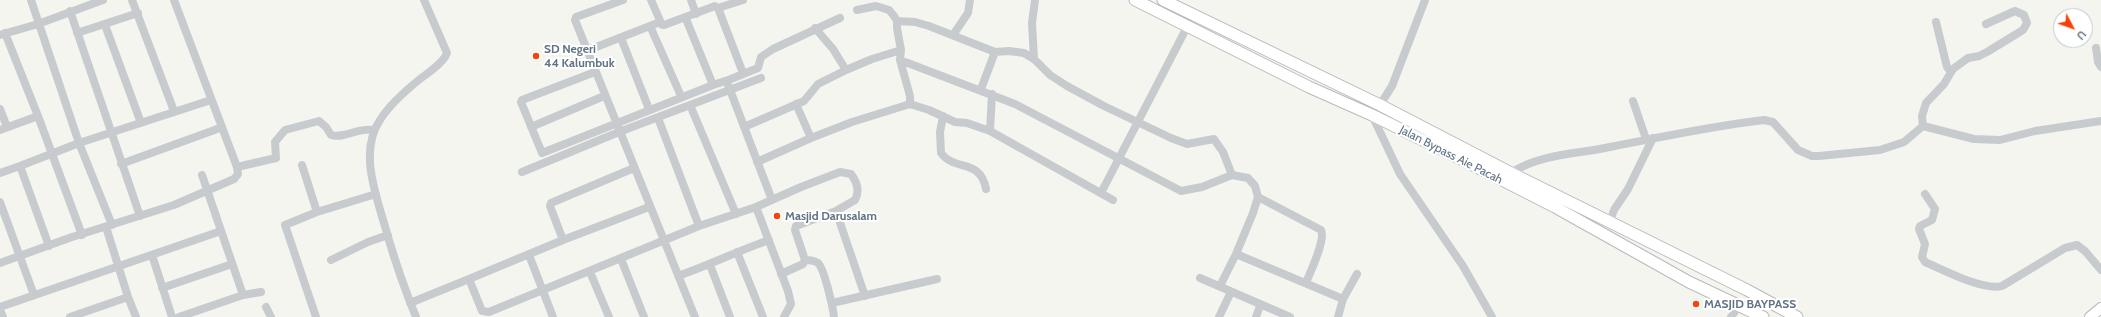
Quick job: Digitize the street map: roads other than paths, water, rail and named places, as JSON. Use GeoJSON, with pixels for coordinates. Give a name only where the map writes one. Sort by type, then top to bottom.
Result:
{"type":"FeatureCollection","features":[{"type":"Feature","properties":{"kind":"highway","name":"Jalan Bypass Aie Pacah"},"geometry":{"type":"LineString","coordinates":[[1135,0],[1309,87],[1372,115],[1555,207],[1689,282],[1763,317]]}},
{"type":"Feature","properties":{"kind":"highway"},"geometry":{"type":"LineString","coordinates":[[1163,0],[1380,105],[1511,173],[1747,290],[1797,317]]}},
{"type":"Feature","properties":{"kind":"main road"},"geometry":{"type":"LineString","coordinates":[[2090,317],[2101,308]]}},
{"type":"Feature","properties":{"kind":"street"},"geometry":{"type":"LineString","coordinates":[[31,0],[79,143],[109,226],[128,297],[136,317]]}},
{"type":"Feature","properties":{"kind":"street"},"geometry":{"type":"LineString","coordinates":[[82,235],[38,116],[3,34],[38,24],[103,0]]}},
{"type":"Feature","properties":{"kind":"street"},"geometry":{"type":"LineString","coordinates":[[132,0],[174,111]]}},
{"type":"Feature","properties":{"kind":"street"},"geometry":{"type":"LineString","coordinates":[[0,263],[140,216],[208,191],[234,179],[238,174],[237,167],[220,128],[174,0]]}},
{"type":"Feature","properties":{"kind":"street"},"geometry":{"type":"LineString","coordinates":[[416,317],[396,264],[376,194],[371,167],[373,130],[380,119],[397,99],[445,57],[447,53],[424,0]]}},
{"type":"Feature","properties":{"kind":"street"},"geometry":{"type":"LineString","coordinates":[[623,0],[575,18],[594,72],[634,168],[662,241],[695,317]]}},
{"type":"Feature","properties":{"kind":"street"},"geometry":{"type":"LineString","coordinates":[[651,0],[660,22],[664,25],[686,19],[716,6],[718,8],[743,0]]}},
{"type":"Feature","properties":{"kind":"street"},"geometry":{"type":"LineString","coordinates":[[691,0],[696,14]]}},
{"type":"Feature","properties":{"kind":"street"},"geometry":{"type":"LineString","coordinates":[[953,35],[968,13],[970,0]]}},
{"type":"Feature","properties":{"kind":"street"},"geometry":{"type":"LineString","coordinates":[[1034,59],[1032,23],[1035,0]]}},
{"type":"Feature","properties":{"kind":"street"},"geometry":{"type":"LineString","coordinates":[[1380,105],[1392,86],[1425,0]]}},
{"type":"Feature","properties":{"kind":"street"},"geometry":{"type":"LineString","coordinates":[[857,10],[866,7],[883,8],[889,10],[897,21],[896,28],[901,50],[900,60],[910,96],[910,104]]}},
{"type":"Feature","properties":{"kind":"street"},"geometry":{"type":"LineString","coordinates":[[718,8],[743,73]]}},
{"type":"Feature","properties":{"kind":"street"},"geometry":{"type":"LineString","coordinates":[[70,11],[110,133],[140,216]]}},
{"type":"Feature","properties":{"kind":"street"},"geometry":{"type":"LineString","coordinates":[[1923,126],[1922,116],[1926,103],[1944,84],[1951,72],[1962,61],[1987,52],[2023,30],[2027,23],[2024,15],[2015,11],[1986,24]]}},
{"type":"Feature","properties":{"kind":"street"},"geometry":{"type":"LineString","coordinates":[[77,33],[106,25],[138,13]]}},
{"type":"Feature","properties":{"kind":"street"},"geometry":{"type":"LineString","coordinates":[[522,172],[619,132],[690,105],[728,85],[743,73],[758,68],[762,57],[773,49],[815,28],[840,18]]}},
{"type":"Feature","properties":{"kind":"street"},"geometry":{"type":"LineString","coordinates":[[686,19],[712,85]]}},
{"type":"Feature","properties":{"kind":"street"},"geometry":{"type":"LineString","coordinates":[[897,21],[915,22],[995,52],[1009,51],[1024,53],[1034,59],[1050,75],[1138,122],[1187,144],[1214,140],[1223,152],[1232,175]]}},
{"type":"Feature","properties":{"kind":"street"},"geometry":{"type":"LineString","coordinates":[[586,51],[660,22]]}},
{"type":"Feature","properties":{"kind":"street"},"geometry":{"type":"LineString","coordinates":[[1936,22],[1947,67],[1951,72]]}},
{"type":"Feature","properties":{"kind":"street"},"geometry":{"type":"LineString","coordinates":[[106,25],[141,123]]}},
{"type":"Feature","properties":{"kind":"street"},"geometry":{"type":"LineString","coordinates":[[650,26],[681,96]]}},
{"type":"Feature","properties":{"kind":"street"},"geometry":{"type":"LineString","coordinates":[[1101,193],[1187,27]]}},
{"type":"Feature","properties":{"kind":"street"},"geometry":{"type":"LineString","coordinates":[[815,28],[833,49],[846,70]]}},
{"type":"Feature","properties":{"kind":"street"},"geometry":{"type":"LineString","coordinates":[[621,38],[649,109]]}},
{"type":"Feature","properties":{"kind":"street"},"geometry":{"type":"LineString","coordinates":[[2096,48],[2098,62],[2101,67]]}},
{"type":"Feature","properties":{"kind":"street"},"geometry":{"type":"LineString","coordinates":[[744,127],[808,98],[818,84],[846,70],[872,59],[901,50]]}},
{"type":"Feature","properties":{"kind":"street"},"geometry":{"type":"LineString","coordinates":[[981,89],[995,52]]}},
{"type":"Feature","properties":{"kind":"street"},"geometry":{"type":"LineString","coordinates":[[900,60],[981,89],[1015,104],[1180,191],[1202,187],[1232,175],[1248,178],[1255,186],[1258,197],[1236,254],[1220,286]]}},
{"type":"Feature","properties":{"kind":"street"},"geometry":{"type":"LineString","coordinates":[[594,72],[522,100],[521,102],[542,153],[681,96],[712,85],[728,85],[761,78]]}},
{"type":"Feature","properties":{"kind":"street"},"geometry":{"type":"LineString","coordinates":[[728,85],[772,200]]}},
{"type":"Feature","properties":{"kind":"street"},"geometry":{"type":"LineString","coordinates":[[990,131],[992,94]]}},
{"type":"Feature","properties":{"kind":"street"},"geometry":{"type":"LineString","coordinates":[[531,127],[604,96]]}},
{"type":"Feature","properties":{"kind":"street"},"geometry":{"type":"LineString","coordinates":[[0,173],[79,143],[211,100]]}},
{"type":"Feature","properties":{"kind":"street"},"geometry":{"type":"LineString","coordinates":[[1610,222],[1614,210],[1628,189],[1649,139],[1633,100]]}},
{"type":"Feature","properties":{"kind":"street"},"geometry":{"type":"LineString","coordinates":[[796,104],[811,138]]}},
{"type":"Feature","properties":{"kind":"street"},"geometry":{"type":"LineString","coordinates":[[757,162],[852,122],[910,104],[929,110],[955,122],[967,123],[990,131],[1113,200]]}},
{"type":"Feature","properties":{"kind":"street"},"geometry":{"type":"LineString","coordinates":[[690,105],[736,214]]}},
{"type":"Feature","properties":{"kind":"street"},"geometry":{"type":"LineString","coordinates":[[0,109],[4,128],[38,116]]}},
{"type":"Feature","properties":{"kind":"street"},"geometry":{"type":"LineString","coordinates":[[1372,115],[1400,174],[1464,266],[1492,317]]}},
{"type":"Feature","properties":{"kind":"street"},"geometry":{"type":"LineString","coordinates":[[943,116],[940,132],[942,153],[947,158],[979,172],[984,179],[986,189]]}},
{"type":"Feature","properties":{"kind":"street"},"geometry":{"type":"LineString","coordinates":[[658,118],[699,226]]}},
{"type":"Feature","properties":{"kind":"street"},"geometry":{"type":"LineString","coordinates":[[1511,173],[1522,165],[1534,162],[1649,139],[1764,120],[1773,122],[1798,150],[1812,156],[1880,150],[1904,142],[1923,126]]}},
{"type":"Feature","properties":{"kind":"street"},"geometry":{"type":"LineString","coordinates":[[1923,126],[1974,139],[2000,140],[2034,131],[2101,120]]}},
{"type":"Feature","properties":{"kind":"street"},"geometry":{"type":"LineString","coordinates":[[237,167],[276,158],[275,142],[285,130],[319,122],[326,127],[331,135],[336,137],[368,129],[373,130]]}},
{"type":"Feature","properties":{"kind":"street"},"geometry":{"type":"LineString","coordinates":[[121,164],[220,128]]}},
{"type":"Feature","properties":{"kind":"street"},"geometry":{"type":"LineString","coordinates":[[302,165],[317,212]]}},
{"type":"Feature","properties":{"kind":"street"},"geometry":{"type":"LineString","coordinates":[[20,166],[49,246]]}},
{"type":"Feature","properties":{"kind":"street"},"geometry":{"type":"LineString","coordinates":[[563,240],[550,206],[551,203],[634,168]]}},
{"type":"Feature","properties":{"kind":"street"},"geometry":{"type":"LineString","coordinates":[[469,279],[481,308],[486,312],[590,272],[699,226],[756,207],[801,187],[844,172],[851,174],[855,180],[858,191],[857,196],[850,204],[836,211],[796,226],[795,230],[805,260],[804,264],[781,274]]}},
{"type":"Feature","properties":{"kind":"street"},"geometry":{"type":"LineString","coordinates":[[202,175],[243,295]]}},
{"type":"Feature","properties":{"kind":"street"},"geometry":{"type":"LineString","coordinates":[[316,317],[284,227],[287,223],[317,212],[376,194]]}},
{"type":"Feature","properties":{"kind":"street"},"geometry":{"type":"LineString","coordinates":[[1925,194],[1935,209],[1932,220],[1920,226],[1919,230],[1925,244],[1922,257],[1925,262],[1970,280],[1996,288],[2002,286],[2066,248],[2076,245],[2085,251],[2101,270]]}},
{"type":"Feature","properties":{"kind":"street"},"geometry":{"type":"LineString","coordinates":[[1258,197],[1321,230],[1320,245],[1306,283]]}},
{"type":"Feature","properties":{"kind":"street"},"geometry":{"type":"LineString","coordinates":[[0,202],[4,224],[19,256],[34,295]]}},
{"type":"Feature","properties":{"kind":"street"},"geometry":{"type":"LineString","coordinates":[[410,303],[563,240],[649,207]]}},
{"type":"Feature","properties":{"kind":"street"},"geometry":{"type":"LineString","coordinates":[[756,207],[788,291],[791,304],[784,317]]}},
{"type":"Feature","properties":{"kind":"street"},"geometry":{"type":"LineString","coordinates":[[836,211],[865,296]]}},
{"type":"Feature","properties":{"kind":"street"},"geometry":{"type":"LineString","coordinates":[[0,307],[221,231]]}},
{"type":"Feature","properties":{"kind":"street"},"geometry":{"type":"LineString","coordinates":[[331,260],[362,244],[388,235]]}},
{"type":"Feature","properties":{"kind":"street"},"geometry":{"type":"LineString","coordinates":[[678,276],[710,265],[737,252],[769,240]]}},
{"type":"Feature","properties":{"kind":"street"},"geometry":{"type":"LineString","coordinates":[[737,252],[763,317]]}},
{"type":"Feature","properties":{"kind":"street"},"geometry":{"type":"LineString","coordinates":[[1236,254],[1343,299]]}},
{"type":"Feature","properties":{"kind":"street"},"geometry":{"type":"LineString","coordinates":[[152,255],[172,317]]}},
{"type":"Feature","properties":{"kind":"street"},"geometry":{"type":"LineString","coordinates":[[529,255],[553,317]]}},
{"type":"Feature","properties":{"kind":"street"},"geometry":{"type":"LineString","coordinates":[[621,259],[644,317]]}},
{"type":"Feature","properties":{"kind":"street"},"geometry":{"type":"LineString","coordinates":[[805,260],[814,261],[820,265],[832,303],[834,317]]}},
{"type":"Feature","properties":{"kind":"street"},"geometry":{"type":"LineString","coordinates":[[162,288],[232,264]]}},
{"type":"Feature","properties":{"kind":"street"},"geometry":{"type":"LineString","coordinates":[[710,265],[730,317]]}},
{"type":"Feature","properties":{"kind":"street"},"geometry":{"type":"LineString","coordinates":[[590,272],[609,317]]}},
{"type":"Feature","properties":{"kind":"street"},"geometry":{"type":"LineString","coordinates":[[1338,317],[1343,299],[1357,274]]}},
{"type":"Feature","properties":{"kind":"street"},"geometry":{"type":"LineString","coordinates":[[1200,278],[1220,286],[1260,306],[1290,317]]}},
{"type":"Feature","properties":{"kind":"street"},"geometry":{"type":"LineString","coordinates":[[832,303],[937,279]]}},
{"type":"Feature","properties":{"kind":"street"},"geometry":{"type":"LineString","coordinates":[[179,317],[243,295],[261,292]]}},
{"type":"Feature","properties":{"kind":"street"},"geometry":{"type":"LineString","coordinates":[[1219,317],[1231,292]]}},
{"type":"Feature","properties":{"kind":"street"},"geometry":{"type":"LineString","coordinates":[[70,317],[91,314],[128,297]]}},
{"type":"Feature","properties":{"kind":"street"},"geometry":{"type":"LineString","coordinates":[[1731,317],[1739,306],[1736,303]]}},
{"type":"Feature","properties":{"kind":"street"},"geometry":{"type":"LineString","coordinates":[[266,306],[269,317]]}},
{"type":"Feature","properties":{"kind":"street"},"geometry":{"type":"LineString","coordinates":[[1256,317],[1260,306]]}},
{"type":"Feature","properties":{"kind":"street"},"geometry":{"type":"LineString","coordinates":[[0,310],[3,317]]}},
{"type":"Feature","properties":{"kind":"place","name":"SD Negeri 44 Kalumbuk"},"geometry":{"type":"Point","coordinates":[536,56]}},
{"type":"Feature","properties":{"kind":"place","name":"Masjid Darusalam"},"geometry":{"type":"Point","coordinates":[777,216]}},
{"type":"Feature","properties":{"kind":"place","name":"MASJID BAYPASS"},"geometry":{"type":"Point","coordinates":[1696,304]}}]}
